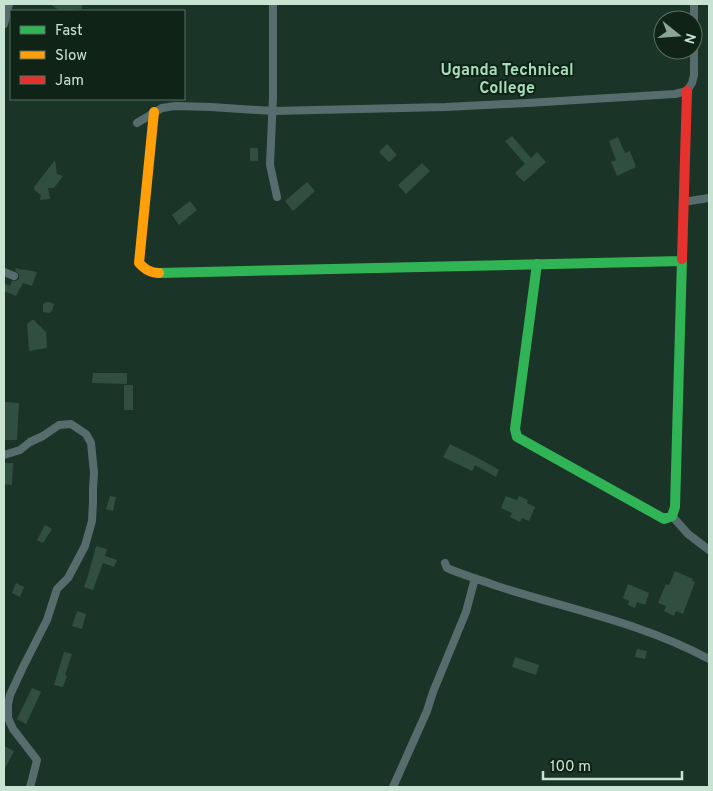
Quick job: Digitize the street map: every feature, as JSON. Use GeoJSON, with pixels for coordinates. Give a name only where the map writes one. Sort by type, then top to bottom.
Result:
{"type":"FeatureCollection","features":[{"type":"Feature","properties":{"kind":"street"},"geometry":{"type":"LineString","coordinates":[[4,24],[9,4]]}},
{"type":"Feature","properties":{"kind":"street"},"geometry":{"type":"LineString","coordinates":[[273,4],[270,165],[277,197]]}},
{"type":"Feature","properties":{"kind":"street"},"geometry":{"type":"LineString","coordinates":[[672,516],[675,507],[687,91],[694,75],[694,4]]}},
{"type":"Feature","properties":{"kind":"street"},"geometry":{"type":"LineString","coordinates":[[137,123],[162,108],[175,106],[272,111],[446,107],[675,94],[687,91]]}},
{"type":"Feature","properties":{"kind":"street"},"geometry":{"type":"LineString","coordinates":[[154,112],[139,263],[145,269],[154,273],[682,261]]}},
{"type":"Feature","properties":{"kind":"street"},"geometry":{"type":"LineString","coordinates":[[684,202],[709,198]]}},
{"type":"Feature","properties":{"kind":"street"},"geometry":{"type":"LineString","coordinates":[[537,264],[515,429],[517,437],[664,519],[672,516]]}},
{"type":"Feature","properties":{"kind":"street"},"geometry":{"type":"LineString","coordinates":[[4,272],[14,276]]}},
{"type":"Feature","properties":{"kind":"street"},"geometry":{"type":"LineString","coordinates":[[4,455],[20,450],[59,425],[71,424],[86,434],[91,442],[94,473],[92,521],[84,546],[68,578],[57,589],[47,620],[10,695],[8,718],[36,760],[30,787]]}},
{"type":"Feature","properties":{"kind":"street"},"geometry":{"type":"LineString","coordinates":[[672,516],[688,534],[709,550]]}},
{"type":"Feature","properties":{"kind":"street"},"geometry":{"type":"LineString","coordinates":[[445,563],[447,568],[510,590],[635,627],[690,648],[709,659]]}},
{"type":"Feature","properties":{"kind":"street"},"geometry":{"type":"LineString","coordinates":[[393,787],[428,711],[433,692],[466,612],[475,578]]}},
{"type":"Feature","properties":{"kind":"building"},"geometry":{"type":"Polygon","coordinates":[[[50,4],[82,4],[82,9],[59,10],[50,4]]]}},
{"type":"Feature","properties":{"kind":"building"},"geometry":{"type":"Polygon","coordinates":[[[512,136],[531,158],[537,152],[546,162],[524,182],[515,173],[525,164],[505,141],[512,136]]]}},
{"type":"Feature","properties":{"kind":"building"},"geometry":{"type":"Polygon","coordinates":[[[618,137],[625,153],[630,151],[636,167],[617,176],[611,162],[616,160],[609,141],[618,137]]]}},
{"type":"Feature","properties":{"kind":"building"},"geometry":{"type":"Polygon","coordinates":[[[387,144],[397,155],[389,162],[379,152],[387,144]]]}},
{"type":"Feature","properties":{"kind":"building"},"geometry":{"type":"Polygon","coordinates":[[[250,148],[258,148],[258,161],[250,161],[250,148]]]}},
{"type":"Feature","properties":{"kind":"building"},"geometry":{"type":"Polygon","coordinates":[[[55,160],[57,174],[63,176],[54,188],[48,188],[50,199],[40,200],[41,195],[34,190],[34,187],[55,160]]]}},
{"type":"Feature","properties":{"kind":"building"},"geometry":{"type":"Polygon","coordinates":[[[422,163],[430,171],[406,194],[398,185],[422,163]]]}},
{"type":"Feature","properties":{"kind":"building"},"geometry":{"type":"Polygon","coordinates":[[[307,182],[315,191],[293,211],[285,201],[307,182]]]}},
{"type":"Feature","properties":{"kind":"building"},"geometry":{"type":"Polygon","coordinates":[[[190,201],[197,210],[179,225],[172,215],[190,201]]]}},
{"type":"Feature","properties":{"kind":"building"},"geometry":{"type":"Polygon","coordinates":[[[16,268],[37,272],[32,286],[23,283],[16,296],[4,291],[4,283],[10,286],[12,281],[19,279],[16,268]]]}},
{"type":"Feature","properties":{"kind":"building"},"geometry":{"type":"Polygon","coordinates":[[[46,302],[54,304],[52,311],[49,313],[43,312],[43,304],[46,302]]]}},
{"type":"Feature","properties":{"kind":"building"},"geometry":{"type":"Polygon","coordinates":[[[32,320],[46,332],[47,348],[29,351],[27,324],[32,320]]]}},
{"type":"Feature","properties":{"kind":"building"},"geometry":{"type":"Polygon","coordinates":[[[93,373],[127,373],[127,384],[92,383],[93,373]]]}},
{"type":"Feature","properties":{"kind":"building"},"geometry":{"type":"Polygon","coordinates":[[[124,385],[133,385],[133,410],[124,410],[124,385]]]}},
{"type":"Feature","properties":{"kind":"building"},"geometry":{"type":"Polygon","coordinates":[[[4,402],[19,403],[17,440],[4,440],[4,402]]]}},
{"type":"Feature","properties":{"kind":"building"},"geometry":{"type":"Polygon","coordinates":[[[450,444],[499,470],[496,477],[475,465],[472,471],[443,457],[450,444]]]}},
{"type":"Feature","properties":{"kind":"building"},"geometry":{"type":"Polygon","coordinates":[[[4,463],[13,463],[12,485],[4,484],[4,463]]]}},
{"type":"Feature","properties":{"kind":"building"},"geometry":{"type":"Polygon","coordinates":[[[110,496],[116,497],[113,511],[106,509],[110,496]]]}},
{"type":"Feature","properties":{"kind":"building"},"geometry":{"type":"Polygon","coordinates":[[[506,496],[517,500],[519,496],[528,500],[527,503],[535,507],[529,521],[522,518],[520,522],[510,517],[512,513],[501,508],[506,496]]]}},
{"type":"Feature","properties":{"kind":"building"},"geometry":{"type":"Polygon","coordinates":[[[45,525],[52,529],[43,543],[37,540],[45,525]]]}},
{"type":"Feature","properties":{"kind":"building"},"geometry":{"type":"Polygon","coordinates":[[[96,546],[107,549],[105,556],[117,560],[114,567],[103,563],[93,590],[84,587],[96,546]]]}},
{"type":"Feature","properties":{"kind":"building"},"geometry":{"type":"Polygon","coordinates":[[[675,571],[693,579],[692,581],[695,582],[683,614],[676,611],[674,616],[664,611],[666,606],[658,603],[666,584],[669,585],[675,571]]]}},
{"type":"Feature","properties":{"kind":"building"},"geometry":{"type":"Polygon","coordinates":[[[16,583],[24,587],[20,597],[12,593],[16,583]]]}},
{"type":"Feature","properties":{"kind":"building"},"geometry":{"type":"Polygon","coordinates":[[[628,584],[649,593],[645,605],[637,602],[635,608],[628,605],[629,601],[623,598],[628,584]]]}},
{"type":"Feature","properties":{"kind":"building"},"geometry":{"type":"Polygon","coordinates":[[[77,611],[86,614],[82,629],[72,626],[77,611]]]}},
{"type":"Feature","properties":{"kind":"building"},"geometry":{"type":"Polygon","coordinates":[[[637,649],[647,651],[645,659],[635,657],[637,649]]]}},
{"type":"Feature","properties":{"kind":"building"},"geometry":{"type":"Polygon","coordinates":[[[64,652],[72,654],[63,687],[54,685],[64,652]]]}},
{"type":"Feature","properties":{"kind":"building"},"geometry":{"type":"Polygon","coordinates":[[[515,657],[539,665],[536,675],[512,667],[515,657]]]}},
{"type":"Feature","properties":{"kind":"building"},"geometry":{"type":"Polygon","coordinates":[[[32,688],[41,692],[26,724],[17,719],[32,688]]]}},
{"type":"Feature","properties":{"kind":"building"},"geometry":{"type":"Polygon","coordinates":[[[4,746],[14,751],[4,770],[4,746]]]}},
{"type":"Feature","properties":{"kind":"traffic: fast"},"geometry":{"type":"LineString","coordinates":[[537,264],[515,429],[517,437],[664,519],[672,516],[675,507],[682,259]]}},
{"type":"Feature","properties":{"kind":"traffic: fast"},"geometry":{"type":"LineString","coordinates":[[159,273],[682,261]]}},
{"type":"Feature","properties":{"kind":"traffic: slow"},"geometry":{"type":"LineString","coordinates":[[154,112],[139,263],[148,270],[159,273]]}},
{"type":"Feature","properties":{"kind":"traffic: jam"},"geometry":{"type":"LineString","coordinates":[[682,259],[687,91]]}},
{"type":"Feature","properties":{"kind":"district","name":"Uganda Technical College"},"geometry":{"type":"Point","coordinates":[507,80]}}]}
